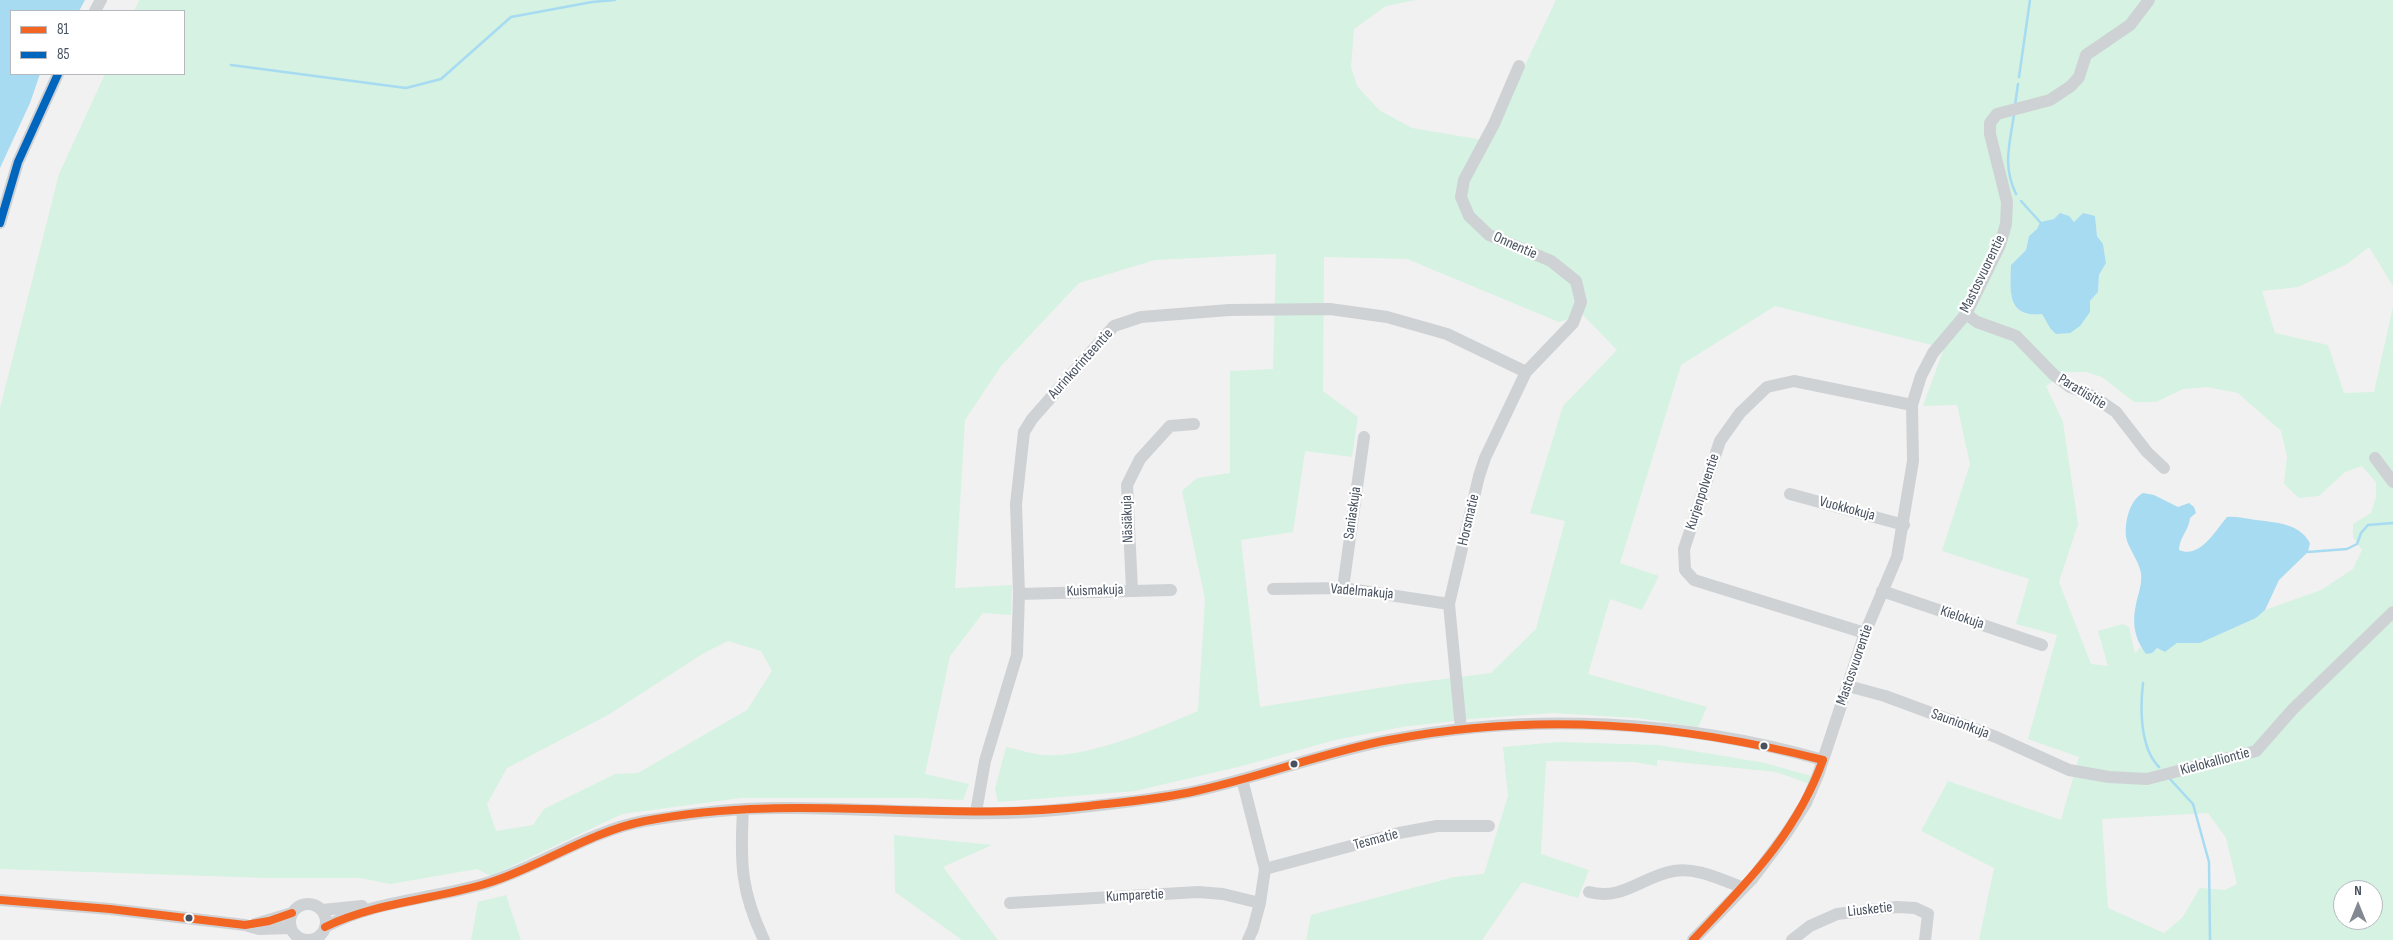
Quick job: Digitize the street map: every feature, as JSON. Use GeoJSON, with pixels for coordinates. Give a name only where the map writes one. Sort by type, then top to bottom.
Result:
{"type":"FeatureCollection","features":[{"type":"Feature","properties":{"kind":"street","name":"Mastosvuorentie"},"geometry":{"type":"LineString","coordinates":[[1699,938],[1742,887],[1753,878],[1806,803],[1823,760],[1865,633],[1897,557],[1904,525],[1913,462],[1912,406],[1921,376],[1933,353],[1966,314],[2000,245],[2006,224],[2006,202],[1990,134],[1990,123],[1996,114],[2050,100],[2071,86],[2079,77],[2086,55],[2130,25],[2149,0]]}},
{"type":"Feature","properties":{"kind":"street","name":"Onnentie"},"geometry":{"type":"LineString","coordinates":[[1519,66],[1494,124],[1464,180],[1461,197],[1469,216],[1489,235],[1551,261],[1576,281],[1582,302],[1573,323],[1563,334]]}},
{"type":"Feature","properties":{"kind":"street"},"geometry":{"type":"LineString","coordinates":[[0,223],[18,162],[58,75]]}},
{"type":"Feature","properties":{"kind":"street","name":"Aurinkorinteentie"},"geometry":{"type":"LineString","coordinates":[[976,812],[985,761],[1017,655],[1019,594],[1016,504],[1024,432],[1032,419],[1114,326],[1141,317],[1229,310],[1330,309],[1388,317],[1447,334],[1526,372]]}},
{"type":"Feature","properties":{"kind":"street","name":"Paratiisitie"},"geometry":{"type":"LineString","coordinates":[[1966,314],[1977,322],[2016,336],[2054,375],[2070,387],[2092,396],[2116,412],[2147,452],[2164,468]]}},
{"type":"Feature","properties":{"kind":"street","name":"Horsmatie"},"geometry":{"type":"LineString","coordinates":[[1461,729],[1449,604],[1479,476],[1485,458],[1526,372],[1563,334]]}},
{"type":"Feature","properties":{"kind":"street","name":"Kurjenpolventie"},"geometry":{"type":"LineString","coordinates":[[1865,633],[1694,580],[1685,570],[1684,549],[1720,441],[1740,413],[1767,387],[1794,381],[1912,406]]}},
{"type":"Feature","properties":{"kind":"street","name":"Näsiäkuja"},"geometry":{"type":"LineString","coordinates":[[1132,590],[1127,485],[1140,459],[1170,426],[1194,424]]}},
{"type":"Feature","properties":{"kind":"street","name":"Saniaskuja"},"geometry":{"type":"LineString","coordinates":[[1343,588],[1364,437]]}},
{"type":"Feature","properties":{"kind":"street"},"geometry":{"type":"LineString","coordinates":[[2375,458],[2393,482]]}},
{"type":"Feature","properties":{"kind":"street","name":"Vuokkokuja"},"geometry":{"type":"LineString","coordinates":[[1790,494],[1904,525]]}},
{"type":"Feature","properties":{"kind":"street","name":"Vadelmakuja"},"geometry":{"type":"LineString","coordinates":[[1273,589],[1343,588],[1449,604]]}},
{"type":"Feature","properties":{"kind":"street","name":"Kuismakuja"},"geometry":{"type":"LineString","coordinates":[[1019,594],[1171,590]]}},
{"type":"Feature","properties":{"kind":"street","name":"Kielokuja"},"geometry":{"type":"LineString","coordinates":[[1882,591],[2042,645]]}},
{"type":"Feature","properties":{"kind":"street","name":"Kielokalliontie"},"geometry":{"type":"LineString","coordinates":[[2069,770],[2147,779],[2256,751],[2294,709],[2393,612]]}},
{"type":"Feature","properties":{"kind":"street","name":"Saunionkuja"},"geometry":{"type":"LineString","coordinates":[[1848,686],[1885,696],[1996,737],[2069,770]]}},
{"type":"Feature","properties":{"kind":"street"},"geometry":{"type":"LineString","coordinates":[[322,910],[378,906],[462,890],[521,871],[606,832],[639,822],[687,814],[785,808],[1017,814],[1149,799],[1242,779],[1364,745],[1461,729],[1586,723],[1652,727],[1757,745],[1823,760]]}},
{"type":"Feature","properties":{"kind":"street"},"geometry":{"type":"LineString","coordinates":[[1242,779],[1265,869],[1254,929],[1248,940]]}},
{"type":"Feature","properties":{"kind":"street"},"geometry":{"type":"LineString","coordinates":[[743,810],[741,861],[746,899],[762,940]]}},
{"type":"Feature","properties":{"kind":"street","name":"Tesmatie"},"geometry":{"type":"LineString","coordinates":[[1265,869],[1399,833],[1438,826],[1489,826]]}},
{"type":"Feature","properties":{"kind":"street"},"geometry":{"type":"LineString","coordinates":[[1589,892],[1600,895],[1612,895],[1673,871],[1686,870],[1742,887]]}},
{"type":"Feature","properties":{"kind":"street","name":"Kumparetie"},"geometry":{"type":"LineString","coordinates":[[1010,903],[1198,892],[1223,894],[1260,903]]}},
{"type":"Feature","properties":{"kind":"street"},"geometry":{"type":"LineString","coordinates":[[0,900],[110,909],[245,925],[259,929],[291,928]]}},
{"type":"Feature","properties":{"kind":"street"},"geometry":{"type":"LineString","coordinates":[[245,925],[269,921],[292,913],[304,904],[314,904],[322,910],[326,918],[325,927]]}},
{"type":"Feature","properties":{"kind":"street"},"geometry":{"type":"LineString","coordinates":[[292,913],[290,918],[291,928],[296,935],[309,939],[325,927],[378,906]]}},
{"type":"Feature","properties":{"kind":"street","name":"Liusketie"},"geometry":{"type":"LineString","coordinates":[[1792,940],[1810,926],[1837,914],[1896,907],[1915,908],[1928,914],[1926,940]]}},
{"type":"Feature","properties":{"kind":"green space"},"geometry":{"type":"Polygon","coordinates":[[[139,0],[1416,0],[1386,6],[1354,29],[1351,67],[1357,86],[1379,110],[1412,128],[1489,141],[1556,0],[2393,0],[2393,286],[2369,247],[2347,264],[2298,287],[2262,291],[2275,333],[2328,345],[2344,393],[2374,392],[2393,307],[2393,940],[1979,940],[1994,868],[1921,831],[1948,781],[2061,820],[2079,757],[2028,739],[2057,635],[2016,624],[2029,579],[1942,551],[1970,464],[1957,405],[1923,406],[1944,348],[1775,306],[1681,365],[1620,563],[1659,576],[1642,610],[1610,599],[1588,674],[1707,707],[1698,727],[1637,718],[1552,713],[1471,719],[1402,727],[1335,740],[1242,766],[1135,791],[998,802],[995,789],[1006,747],[1043,755],[1079,752],[1122,741],[1198,711],[1205,599],[1182,491],[1197,478],[1230,473],[1230,371],[1273,369],[1276,254],[1155,260],[1079,283],[1001,366],[965,420],[955,588],[1012,585],[1011,615],[983,613],[950,656],[925,774],[969,784],[963,800],[920,798],[741,798],[622,814],[491,876],[477,869],[390,884],[360,878],[267,878],[0,869],[0,408],[59,174],[105,75],[185,75],[185,10],[134,10],[139,0]],[[2095,216],[2074,222],[2054,219],[2040,222],[2037,229],[2029,236],[2026,250],[2011,265],[2011,294],[2017,308],[2022,312],[2042,314],[2050,328],[2090,312],[2090,301],[2098,292],[2099,275],[2106,263],[2103,244],[2097,236],[2095,216]],[[1324,257],[1323,391],[1358,417],[1352,457],[1305,451],[1293,532],[1241,540],[1260,707],[1404,684],[1491,673],[1536,629],[1565,521],[1530,513],[1563,406],[1617,350],[1583,315],[1559,322],[1407,259],[1324,257]],[[2067,372],[2046,386],[2063,422],[2078,524],[2059,582],[2091,664],[2108,666],[2098,631],[2123,624],[2129,627],[2135,654],[2140,647],[2146,654],[2156,648],[2165,652],[2177,643],[2200,643],[2256,618],[2265,610],[2321,590],[2353,569],[2362,550],[2353,537],[2353,524],[2371,513],[2376,497],[2376,482],[2362,466],[2345,472],[2319,496],[2299,498],[2284,484],[2287,456],[2281,431],[2238,393],[2207,387],[2183,389],[2156,402],[2134,402],[2102,377],[2086,372],[2067,372]],[[728,641],[704,653],[608,715],[507,768],[487,804],[496,831],[533,825],[544,809],[615,774],[638,773],[747,710],[772,671],[761,651],[728,641]],[[2208,813],[2102,819],[2108,908],[2164,933],[2182,918],[2200,888],[2225,890],[2237,884],[2226,838],[2208,813]]]}},
{"type":"Feature","properties":{"kind":"green space"},"geometry":{"type":"Polygon","coordinates":[[[1558,742],[1658,745],[1765,763],[1811,776],[1810,784],[1776,772],[1657,760],[1657,766],[1634,762],[1546,761],[1541,854],[1589,870],[1578,898],[1522,882],[1482,940],[1306,940],[1311,915],[1454,877],[1484,874],[1508,796],[1503,747],[1558,742]]]}},
{"type":"Feature","properties":{"kind":"green space"},"geometry":{"type":"Polygon","coordinates":[[[894,835],[992,845],[943,867],[998,940],[962,940],[895,892],[894,835]]]}},
{"type":"Feature","properties":{"kind":"green space"},"geometry":{"type":"Polygon","coordinates":[[[506,895],[521,940],[471,940],[478,902],[506,895]]]}},
{"type":"Feature","properties":{"kind":"water"},"geometry":{"type":"Polygon","coordinates":[[[0,0],[85,0],[80,10],[10,10],[10,75],[40,75],[30,103],[0,168],[0,0]]]}},
{"type":"Feature","properties":{"kind":"water"},"geometry":{"type":"Polygon","coordinates":[[[2060,213],[2069,216],[2074,222],[2083,213],[2095,216],[2097,236],[2103,244],[2106,263],[2099,275],[2098,292],[2090,301],[2090,312],[2080,326],[2070,333],[2056,334],[2042,314],[2022,312],[2017,307],[2013,301],[2010,285],[2011,265],[2026,250],[2029,236],[2037,229],[2040,222],[2054,219],[2060,213]]]}},
{"type":"Feature","properties":{"kind":"water"},"geometry":{"type":"Polygon","coordinates":[[[2143,493],[2154,495],[2178,507],[2189,503],[2194,507],[2196,513],[2190,518],[2179,550],[2194,551],[2212,536],[2227,517],[2233,517],[2284,524],[2292,527],[2305,536],[2310,543],[2308,552],[2279,580],[2265,610],[2256,618],[2200,643],[2177,643],[2165,652],[2157,648],[2152,653],[2146,654],[2138,640],[2134,626],[2141,585],[2141,573],[2126,535],[2128,514],[2134,501],[2143,493]]]}},
{"type":"Feature","properties":{"kind":"waterway"},"geometry":{"type":"LineString","coordinates":[[231,65],[406,88],[441,79],[511,17],[592,2],[615,0]]}},
{"type":"Feature","properties":{"kind":"waterway"},"geometry":{"type":"LineString","coordinates":[[2019,77],[2030,0]]}},
{"type":"Feature","properties":{"kind":"waterway"},"geometry":{"type":"LineString","coordinates":[[2015,105],[2018,84]]}},
{"type":"Feature","properties":{"kind":"waterway"},"geometry":{"type":"LineString","coordinates":[[2014,114],[2008,164],[2016,194]]}},
{"type":"Feature","properties":{"kind":"waterway"},"geometry":{"type":"LineString","coordinates":[[2021,201],[2040,222]]}},
{"type":"Feature","properties":{"kind":"waterway"},"geometry":{"type":"LineString","coordinates":[[2308,552],[2347,549],[2357,544],[2361,533],[2368,525],[2393,523]]}},
{"type":"Feature","properties":{"kind":"waterway"},"geometry":{"type":"LineString","coordinates":[[2143,683],[2142,716],[2145,739],[2148,750],[2159,767]]}},
{"type":"Feature","properties":{"kind":"waterway"},"geometry":{"type":"LineString","coordinates":[[2169,778],[2193,804],[2209,862],[2210,940]]}},
{"type":"Feature","properties":{"kind":"transit line","name":"85"},"geometry":{"type":"LineString","coordinates":[[0,223],[18,162],[58,75]]}},
{"type":"Feature","properties":{"kind":"transit line","name":"81"},"geometry":{"type":"LineString","coordinates":[[325,927],[365,912],[488,883],[624,826],[700,813],[811,808],[978,811],[1089,806],[1183,794],[1244,779],[1341,751],[1389,740],[1444,731],[1499,726],[1553,724],[1661,730],[1715,737],[1823,760],[1812,787],[1784,835],[1750,878],[1693,940]]}},
{"type":"Feature","properties":{"kind":"transit line","name":"81"},"geometry":{"type":"LineString","coordinates":[[0,900],[110,909],[245,925],[269,921],[292,913]]}}]}
